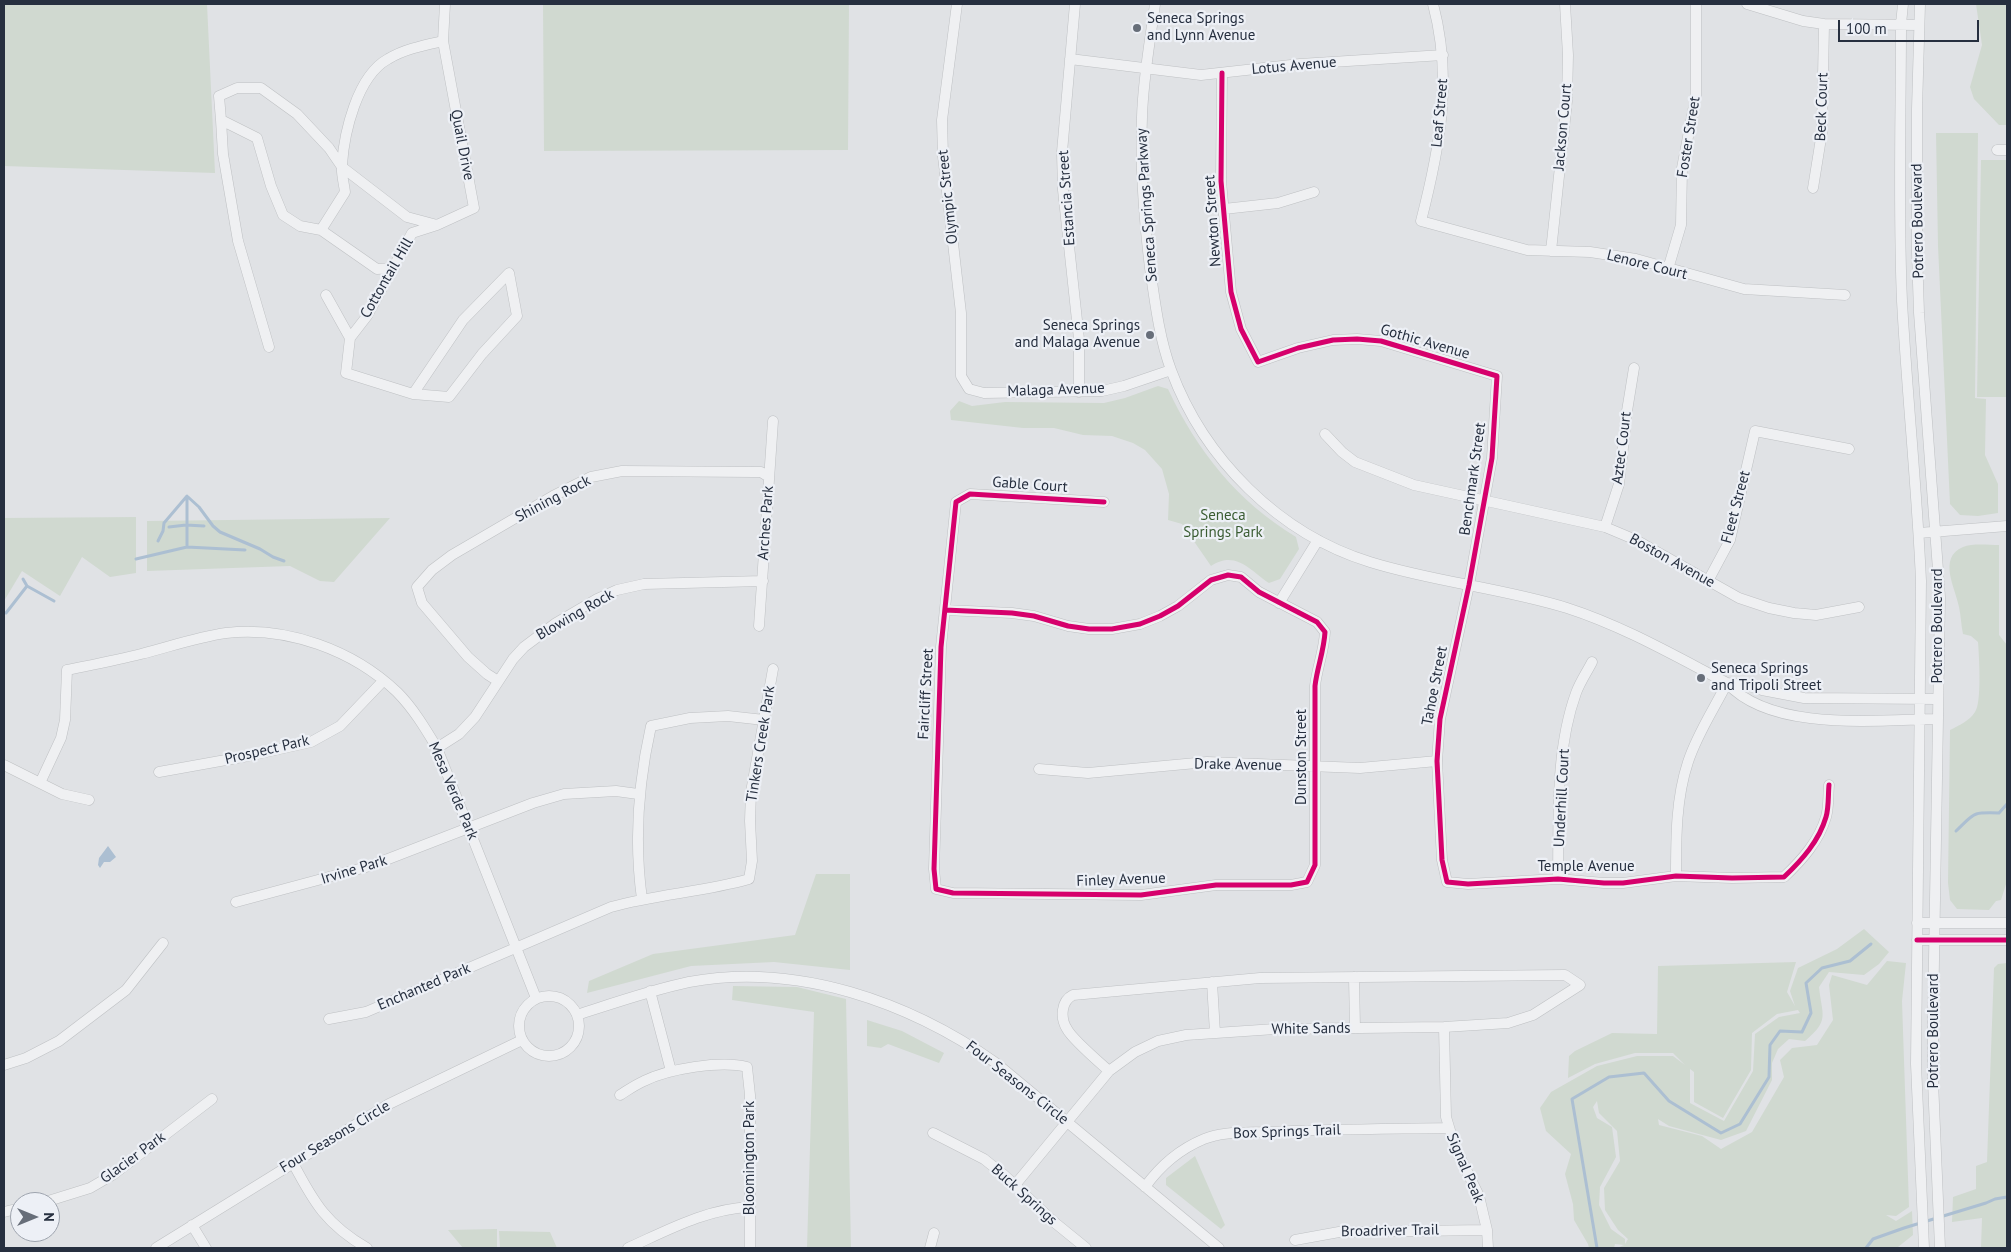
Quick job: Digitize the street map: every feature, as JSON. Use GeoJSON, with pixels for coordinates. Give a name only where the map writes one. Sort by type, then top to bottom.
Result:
{"type":"FeatureCollection","features":[{"type":"Feature","properties":{"kind":"street"},"geometry":{"type":"LineString","coordinates":[[321,230],[345,192],[342,167],[346,132],[363,84],[387,59],[423,45],[443,41],[445,4]]}},
{"type":"Feature","properties":{"kind":"street","name":"Olympic Street"},"geometry":{"type":"LineString","coordinates":[[958,4],[942,120],[942,156],[961,313],[961,376],[969,389]]}},
{"type":"Feature","properties":{"kind":"street","name":"Estancia Street"},"geometry":{"type":"LineString","coordinates":[[1075,4],[1064,120],[1063,190],[1079,339],[1079,392]]}},
{"type":"Feature","properties":{"kind":"street","name":"Seneca Springs Parkway"},"geometry":{"type":"LineString","coordinates":[[1155,4],[1146,68],[1142,117],[1142,172],[1146,236],[1155,304],[1171,370],[1193,417],[1214,449],[1242,482],[1271,509],[1318,540],[1370,562],[1530,598],[1607,622],[1728,683],[1743,696],[1762,706],[1786,714],[1837,720],[1937,719]]}},
{"type":"Feature","properties":{"kind":"street","name":"Leaf Street"},"geometry":{"type":"LineString","coordinates":[[1421,221],[1434,170],[1441,128],[1444,88],[1443,55],[1433,4]]}},
{"type":"Feature","properties":{"kind":"street","name":"Jackson Court"},"geometry":{"type":"LineString","coordinates":[[1551,251],[1567,101],[1568,55],[1565,4]]}},
{"type":"Feature","properties":{"kind":"street","name":"Foster Street"},"geometry":{"type":"LineString","coordinates":[[1668,269],[1681,225],[1682,168],[1696,95],[1696,4]]}},
{"type":"Feature","properties":{"kind":"street"},"geometry":{"type":"LineString","coordinates":[[1747,4],[1803,21],[1824,24],[1918,25]]}},
{"type":"Feature","properties":{"kind":"street","name":"Potrero Boulevard"},"geometry":{"type":"LineString","coordinates":[[1903,4],[1901,24],[1902,290],[1921,581],[1916,1064],[1924,1248]]}},
{"type":"Feature","properties":{"kind":"street","name":"Potrero Boulevard"},"geometry":{"type":"LineString","coordinates":[[1920,4],[1918,25],[1917,252],[1940,606],[1940,661],[1937,699],[1933,1081],[1940,1248]]}},
{"type":"Feature","properties":{"kind":"street","name":"Beck Court"},"geometry":{"type":"LineString","coordinates":[[1813,188],[1822,132],[1824,24]]}},
{"type":"Feature","properties":{"kind":"street","name":"Quail Drive"},"geometry":{"type":"LineString","coordinates":[[437,225],[474,208],[443,41]]}},
{"type":"Feature","properties":{"kind":"street","name":"Lotus Avenue"},"geometry":{"type":"LineString","coordinates":[[1070,59],[1201,75],[1300,64],[1443,55]]}},
{"type":"Feature","properties":{"kind":"street","name":"Newton Street"},"geometry":{"type":"LineString","coordinates":[[1222,73],[1221,180],[1231,292],[1241,329],[1258,362]]}},
{"type":"Feature","properties":{"kind":"street"},"geometry":{"type":"LineString","coordinates":[[269,347],[238,241],[223,154],[219,96],[237,88],[261,88],[297,114],[329,148],[342,167]]}},
{"type":"Feature","properties":{"kind":"street"},"geometry":{"type":"LineString","coordinates":[[221,120],[257,138],[270,186],[283,216],[300,226],[321,230],[377,269],[394,268]]}},
{"type":"Feature","properties":{"kind":"street","name":"Cottontail Hill"},"geometry":{"type":"LineString","coordinates":[[342,167],[407,216],[437,225]]}},
{"type":"Feature","properties":{"kind":"street"},"geometry":{"type":"LineString","coordinates":[[1224,209],[1278,204],[1314,192]]}},
{"type":"Feature","properties":{"kind":"street","name":"Lenore Court"},"geometry":{"type":"LineString","coordinates":[[1421,221],[1527,250],[1612,254],[1744,289],[1845,295]]}},
{"type":"Feature","properties":{"kind":"street","name":"Cottontail Hill"},"geometry":{"type":"LineString","coordinates":[[350,338],[367,316],[412,233],[437,225]]}},
{"type":"Feature","properties":{"kind":"street"},"geometry":{"type":"LineString","coordinates":[[326,295],[350,338],[346,373],[412,394],[449,397],[482,354],[517,316],[509,273],[463,320],[412,394]]}},
{"type":"Feature","properties":{"kind":"street","name":"Gothic Avenue"},"geometry":{"type":"LineString","coordinates":[[1258,362],[1333,340],[1357,339],[1381,341],[1498,376]]}},
{"type":"Feature","properties":{"kind":"street","name":"Aztec Court"},"geometry":{"type":"LineString","coordinates":[[1605,527],[1620,484],[1626,411],[1634,368]]}},
{"type":"Feature","properties":{"kind":"street","name":"Malaga Avenue"},"geometry":{"type":"LineString","coordinates":[[969,389],[984,393],[1102,391],[1171,370]]}},
{"type":"Feature","properties":{"kind":"street","name":"Benchmark Street"},"geometry":{"type":"LineString","coordinates":[[1468,585],[1492,458],[1498,376]]}},
{"type":"Feature","properties":{"kind":"street","name":"Arches Park"},"geometry":{"type":"LineString","coordinates":[[759,626],[773,421]]}},
{"type":"Feature","properties":{"kind":"street","name":"Fleet Street"},"geometry":{"type":"LineString","coordinates":[[1708,581],[1730,540],[1755,431],[1849,449]]}},
{"type":"Feature","properties":{"kind":"street","name":"Boston Avenue"},"geometry":{"type":"LineString","coordinates":[[1325,434],[1349,457],[1376,472],[1414,485],[1605,527],[1636,540],[1739,598],[1768,608],[1794,613],[1823,614],[1859,607]]}},
{"type":"Feature","properties":{"kind":"street","name":"Shining Rock"},"geometry":{"type":"LineString","coordinates":[[498,681],[468,657],[422,603],[417,588],[432,570],[452,556],[554,496],[591,477],[622,471],[647,471],[761,472],[769,477]]}},
{"type":"Feature","properties":{"kind":"street","name":"Gable Court"},"geometry":{"type":"LineString","coordinates":[[956,502],[970,494],[1104,502]]}},
{"type":"Feature","properties":{"kind":"street","name":"Faircliff Street"},"geometry":{"type":"LineString","coordinates":[[936,889],[934,869],[937,714],[941,647],[956,502]]}},
{"type":"Feature","properties":{"kind":"street"},"geometry":{"type":"LineString","coordinates":[[1919,532],[2007,526]]}},
{"type":"Feature","properties":{"kind":"street"},"geometry":{"type":"LineString","coordinates":[[945,610],[1012,613],[1034,616],[1068,626],[1089,629],[1112,629],[1140,624],[1160,616],[1178,606],[1211,580],[1228,575],[1241,578],[1259,592],[1279,603],[1318,540]]}},
{"type":"Feature","properties":{"kind":"street","name":"Blowing Rock"},"geometry":{"type":"LineString","coordinates":[[437,748],[459,734],[475,717],[488,701],[498,681],[513,659],[537,635],[597,599],[617,590],[644,584],[763,581]]}},
{"type":"Feature","properties":{"kind":"street","name":"Tahoe Street"},"geometry":{"type":"LineString","coordinates":[[1447,882],[1442,860],[1437,761],[1440,719],[1468,585]]}},
{"type":"Feature","properties":{"kind":"street","name":"Dunston Street"},"geometry":{"type":"LineString","coordinates":[[1279,603],[1317,622],[1325,632],[1314,686],[1316,767],[1315,865],[1307,882]]}},
{"type":"Feature","properties":{"kind":"street","name":"Mesa Verde Park"},"geometry":{"type":"LineString","coordinates":[[40,783],[61,738],[65,720],[67,670],[227,633],[250,632],[291,637],[332,649],[368,669],[396,692],[413,710],[437,748],[536,998]]}},
{"type":"Feature","properties":{"kind":"street","name":"Underhill Court"},"geometry":{"type":"LineString","coordinates":[[1558,879],[1561,771],[1564,747],[1577,692],[1592,662]]}},
{"type":"Feature","properties":{"kind":"street","name":"Tinkers Creek Park"},"geometry":{"type":"LineString","coordinates":[[749,879],[752,860],[751,792],[774,669]]}},
{"type":"Feature","properties":{"kind":"street","name":"Prospect Park"},"geometry":{"type":"LineString","coordinates":[[159,772],[248,756],[311,742],[340,726],[383,681]]}},
{"type":"Feature","properties":{"kind":"street"},"geometry":{"type":"LineString","coordinates":[[1676,876],[1677,811],[1688,761],[1699,736],[1728,683]]}},
{"type":"Feature","properties":{"kind":"street","name":"Seneca Springs Parkway"},"geometry":{"type":"LineString","coordinates":[[1728,683],[1743,684],[1762,690],[1804,698],[1937,699]]}},
{"type":"Feature","properties":{"kind":"street"},"geometry":{"type":"LineString","coordinates":[[642,899],[638,870],[638,794],[651,726],[690,718],[728,716],[764,720]]}},
{"type":"Feature","properties":{"kind":"street","name":"Drake Avenue"},"geometry":{"type":"LineString","coordinates":[[1039,768],[1088,773],[1206,762],[1360,768],[1437,761]]}},
{"type":"Feature","properties":{"kind":"street"},"geometry":{"type":"LineString","coordinates":[[4,765],[62,794],[90,800]]}},
{"type":"Feature","properties":{"kind":"street","name":"Temple Avenue"},"geometry":{"type":"LineString","coordinates":[[1447,882],[1468,884],[1558,879],[1623,883],[1662,876],[1732,878],[1784,876],[1800,861],[1815,842],[1822,829],[1827,815],[1828,785]]}},
{"type":"Feature","properties":{"kind":"street","name":"Irvine Park"},"geometry":{"type":"LineString","coordinates":[[236,902],[355,871],[406,854],[532,803],[564,794],[616,791],[638,794]]}},
{"type":"Feature","properties":{"kind":"street","name":"Enchanted Park"},"geometry":{"type":"LineString","coordinates":[[329,1019],[366,1012],[611,907],[642,899],[722,887],[749,879]]}},
{"type":"Feature","properties":{"kind":"street","name":"Finley Avenue"},"geometry":{"type":"LineString","coordinates":[[936,889],[953,893],[1141,895],[1216,885],[1291,885],[1307,882]]}},
{"type":"Feature","properties":{"kind":"street"},"geometry":{"type":"LineString","coordinates":[[1917,923],[2007,923]]}},
{"type":"Feature","properties":{"kind":"street"},"geometry":{"type":"LineString","coordinates":[[1917,940],[2007,940]]}},
{"type":"Feature","properties":{"kind":"street"},"geometry":{"type":"LineString","coordinates":[[4,1065],[26,1058],[58,1041],[126,990],[163,943]]}},
{"type":"Feature","properties":{"kind":"street","name":"White Sands"},"geometry":{"type":"LineString","coordinates":[[1015,1185],[1109,1071],[1135,1052],[1158,1041],[1186,1035],[1274,1029],[1488,1025],[1521,1020],[1542,1010],[1580,985],[1565,975],[1354,977]]}},
{"type":"Feature","properties":{"kind":"street"},"geometry":{"type":"LineString","coordinates":[[1109,1071],[1067,1031],[1063,1006],[1068,998],[1080,993],[1260,978],[1354,977],[1354,1028]]}},
{"type":"Feature","properties":{"kind":"street","name":"Four Seasons Circle"},"geometry":{"type":"LineString","coordinates":[[577,1015],[650,991],[691,982],[724,978],[792,980],[829,987],[881,1001],[916,1015],[968,1044],[1002,1068],[1220,1248]]}},
{"type":"Feature","properties":{"kind":"street"},"geometry":{"type":"LineString","coordinates":[[1212,982],[1215,1033]]}},
{"type":"Feature","properties":{"kind":"street"},"geometry":{"type":"LineString","coordinates":[[620,1095],[645,1080],[671,1071],[650,991]]}},
{"type":"Feature","properties":{"kind":"street"},"geometry":{"type":"LineString","coordinates":[[546,996],[564,1000],[577,1015],[577,1035],[565,1051],[556,1055],[541,1054],[528,1048],[522,1040],[519,1021],[522,1012],[536,998],[546,996]]}},
{"type":"Feature","properties":{"kind":"street","name":"Signal Peak"},"geometry":{"type":"LineString","coordinates":[[1444,1027],[1448,1128],[1455,1148],[1478,1196],[1487,1230],[1488,1248]]}},
{"type":"Feature","properties":{"kind":"street","name":"Four Seasons Circle"},"geometry":{"type":"LineString","coordinates":[[156,1248],[389,1104],[522,1040]]}},
{"type":"Feature","properties":{"kind":"street","name":"Bloomington Park"},"geometry":{"type":"LineString","coordinates":[[671,1071],[727,1064],[747,1067],[750,1095],[750,1248]]}},
{"type":"Feature","properties":{"kind":"street","name":"Glacier Park"},"geometry":{"type":"LineString","coordinates":[[60,1197],[90,1188],[114,1174],[212,1098]]}},
{"type":"Feature","properties":{"kind":"street","name":"Box Springs Trail"},"geometry":{"type":"LineString","coordinates":[[1144,1187],[1155,1172],[1189,1146],[1206,1138],[1226,1134],[1291,1130],[1448,1128]]}},
{"type":"Feature","properties":{"kind":"street","name":"Buck Springs"},"geometry":{"type":"LineString","coordinates":[[932,1133],[984,1159],[1086,1248]]}},
{"type":"Feature","properties":{"kind":"street"},"geometry":{"type":"LineString","coordinates":[[293,1163],[306,1188],[333,1225],[367,1248]]}},
{"type":"Feature","properties":{"kind":"street"},"geometry":{"type":"LineString","coordinates":[[628,1248],[699,1216],[731,1208],[750,1207]]}},
{"type":"Feature","properties":{"kind":"street"},"geometry":{"type":"LineString","coordinates":[[192,1225],[206,1248]]}},
{"type":"Feature","properties":{"kind":"street","name":"Broadriver Trail"},"geometry":{"type":"LineString","coordinates":[[1294,1240],[1339,1232],[1487,1230]]}},
{"type":"Feature","properties":{"kind":"street"},"geometry":{"type":"LineString","coordinates":[[930,1248],[934,1233]]}},
{"type":"Feature","properties":{"kind":"green space"},"geometry":{"type":"Polygon","coordinates":[[[4,4],[207,4],[215,173],[4,166],[4,4]]]}},
{"type":"Feature","properties":{"kind":"green space"},"geometry":{"type":"Polygon","coordinates":[[[543,4],[849,4],[848,150],[544,151],[543,4]]]}},
{"type":"Feature","properties":{"kind":"green space"},"geometry":{"type":"Polygon","coordinates":[[[1976,4],[2007,4],[2007,125],[1999,125],[1974,99],[1970,87],[1982,45],[1976,4]]]}},
{"type":"Feature","properties":{"kind":"green space"},"geometry":{"type":"Polygon","coordinates":[[[1936,133],[1978,133],[1975,398],[1986,399],[1985,455],[1998,484],[1998,513],[1978,516],[1960,515],[1950,504],[1938,246],[1936,133]]]}},
{"type":"Feature","properties":{"kind":"green space"},"geometry":{"type":"Polygon","coordinates":[[[1981,160],[2007,160],[2007,397],[1977,397],[1981,160]]]}},
{"type":"Feature","properties":{"kind":"green space","name":"Seneca Springs Park"},"geometry":{"type":"Polygon","coordinates":[[[1158,386],[1168,389],[1179,412],[1206,454],[1237,491],[1275,523],[1296,537],[1299,549],[1280,579],[1269,583],[1242,563],[1235,561],[1227,560],[1211,566],[1182,524],[1168,520],[1169,494],[1162,469],[1145,450],[1133,443],[1112,436],[1083,435],[1054,428],[1023,428],[951,420],[950,411],[959,401],[972,406],[1005,402],[1104,403],[1125,398],[1158,386]]]}},
{"type":"Feature","properties":{"kind":"green space"},"geometry":{"type":"Polygon","coordinates":[[[136,517],[136,573],[110,577],[82,557],[60,596],[22,571],[4,601],[4,518],[136,517]]]}},
{"type":"Feature","properties":{"kind":"green space"},"geometry":{"type":"Polygon","coordinates":[[[390,518],[334,582],[320,581],[290,566],[147,571],[147,521],[390,518]]]}},
{"type":"Feature","properties":{"kind":"green space"},"geometry":{"type":"Polygon","coordinates":[[[1999,545],[1999,635],[2007,645],[2007,881],[2001,900],[1996,901],[1989,910],[1957,909],[1950,900],[1948,883],[1950,730],[1967,720],[1975,712],[1979,699],[1979,667],[1978,642],[1971,636],[1963,634],[1959,607],[1950,574],[1950,566],[1951,558],[1955,552],[1963,547],[1999,545]]]}},
{"type":"Feature","properties":{"kind":"green space"},"geometry":{"type":"Polygon","coordinates":[[[816,874],[850,874],[850,970],[774,962],[691,966],[587,993],[589,981],[653,954],[795,935],[816,874]]]}},
{"type":"Feature","properties":{"kind":"green space"},"geometry":{"type":"Polygon","coordinates":[[[1864,929],[1889,952],[1879,964],[1864,975],[1829,972],[1819,987],[1822,1017],[1818,1028],[1805,1041],[1789,1039],[1778,1049],[1772,1063],[1772,1080],[1746,1131],[1721,1140],[1669,1126],[1658,1119],[1659,1125],[1702,1136],[1721,1149],[1752,1132],[1784,1077],[1780,1060],[1792,1048],[1817,1045],[1833,1020],[1829,985],[1832,975],[1867,985],[1887,961],[1906,963],[1902,1001],[1909,1207],[1896,1216],[1886,1215],[1896,1221],[1912,1211],[1913,1235],[1898,1247],[1886,1248],[1617,1248],[1624,1245],[1615,1244],[1614,1248],[1589,1248],[1574,1220],[1573,1204],[1565,1174],[1571,1154],[1546,1131],[1540,1108],[1551,1092],[1597,1066],[1637,1056],[1673,1056],[1685,1065],[1673,1053],[1635,1053],[1595,1064],[1568,1078],[1569,1056],[1575,1051],[1612,1033],[1657,1034],[1658,966],[1796,962],[1787,992],[1795,1006],[1790,991],[1798,968],[1837,949],[1864,929]],[[1798,1010],[1777,1014],[1752,1033],[1751,1070],[1723,1118],[1694,1102],[1694,1072],[1690,1069],[1690,1103],[1724,1121],[1753,1071],[1755,1034],[1779,1017],[1800,1013],[1798,1010]],[[1597,1101],[1593,1107],[1597,1118],[1612,1127],[1616,1157],[1600,1187],[1599,1205],[1611,1229],[1625,1239],[1625,1244],[1628,1239],[1618,1230],[1605,1210],[1604,1188],[1620,1161],[1617,1131],[1599,1113],[1597,1101]]]}},
{"type":"Feature","properties":{"kind":"green space"},"geometry":{"type":"Polygon","coordinates":[[[2007,963],[2007,1248],[1981,1248],[1982,1218],[1952,1222],[1953,1197],[1976,1189],[1976,1166],[1987,1162],[1994,968],[1998,964],[2007,963]]]}},
{"type":"Feature","properties":{"kind":"green space"},"geometry":{"type":"Polygon","coordinates":[[[733,986],[797,987],[846,999],[851,1248],[807,1248],[814,1012],[732,1000],[733,986]]]}},
{"type":"Feature","properties":{"kind":"green space"},"geometry":{"type":"Polygon","coordinates":[[[867,1020],[902,1031],[944,1053],[939,1063],[888,1044],[881,1048],[867,1046],[867,1020]]]}},
{"type":"Feature","properties":{"kind":"green space"},"geometry":{"type":"Polygon","coordinates":[[[1195,1156],[1225,1225],[1221,1229],[1166,1185],[1166,1178],[1195,1156]]]}},
{"type":"Feature","properties":{"kind":"green space"},"geometry":{"type":"Polygon","coordinates":[[[497,1229],[497,1248],[463,1248],[448,1230],[497,1229]]]}},
{"type":"Feature","properties":{"kind":"green space"},"geometry":{"type":"Polygon","coordinates":[[[499,1231],[550,1232],[557,1248],[500,1248],[499,1231]]]}},
{"type":"Feature","properties":{"kind":"water"},"geometry":{"type":"Polygon","coordinates":[[[108,846],[116,857],[110,862],[104,862],[100,868],[98,865],[99,858],[108,846]]]}},
{"type":"Feature","properties":{"kind":"waterway"},"geometry":{"type":"LineString","coordinates":[[136,559],[187,547],[187,496],[164,523],[163,531],[158,541]]}},
{"type":"Feature","properties":{"kind":"waterway"},"geometry":{"type":"LineString","coordinates":[[188,497],[220,532],[284,561]]}},
{"type":"Feature","properties":{"kind":"waterway"},"geometry":{"type":"LineString","coordinates":[[186,525],[204,526]]}},
{"type":"Feature","properties":{"kind":"waterway"},"geometry":{"type":"LineString","coordinates":[[169,527],[186,525]]}},
{"type":"Feature","properties":{"kind":"waterway"},"geometry":{"type":"LineString","coordinates":[[187,545],[187,547],[245,550]]}},
{"type":"Feature","properties":{"kind":"waterway"},"geometry":{"type":"LineString","coordinates":[[23,579],[27,586],[54,601]]}},
{"type":"Feature","properties":{"kind":"waterway"},"geometry":{"type":"LineString","coordinates":[[6,613],[27,586]]}},
{"type":"Feature","properties":{"kind":"waterway"},"geometry":{"type":"LineString","coordinates":[[1956,831],[1974,815],[1999,813],[2007,804]]}},
{"type":"Feature","properties":{"kind":"waterway"},"geometry":{"type":"LineString","coordinates":[[1597,1248],[1572,1099],[1609,1077],[1644,1073],[1669,1101],[1721,1133],[1740,1124],[1769,1077],[1770,1045],[1780,1031],[1802,1032],[1811,1013],[1806,983],[1822,968],[1850,961],[1871,944]]}},
{"type":"Feature","properties":{"kind":"waterway"},"geometry":{"type":"LineString","coordinates":[[1866,1248],[1873,1239],[1995,1199],[2007,1197]]}},
{"type":"Feature","properties":{"kind":"cycle path"},"geometry":{"type":"LineString","coordinates":[[1222,73],[1221,181],[1231,292],[1241,329],[1258,362],[1298,348],[1333,340],[1357,339],[1381,341],[1497,376],[1492,458],[1469,585],[1440,719],[1437,761],[1442,860],[1447,882],[1468,884],[1558,879],[1623,883],[1676,876],[1784,877],[1803,857],[1823,826],[1827,813],[1829,785]]}},
{"type":"Feature","properties":{"kind":"cycle path"},"geometry":{"type":"LineString","coordinates":[[945,610],[1012,613],[1034,616],[1068,626],[1089,629],[1112,629],[1140,624],[1160,616],[1178,606],[1211,580],[1228,575],[1241,577],[1259,592],[1317,622],[1325,632],[1315,686],[1315,865],[1307,882],[1291,885],[1216,885],[1141,895],[953,893],[936,889],[934,869],[941,647],[956,502],[970,494],[1104,502]]}},
{"type":"Feature","properties":{"kind":"cycle path"},"geometry":{"type":"LineString","coordinates":[[1917,940],[2007,940]]}},
{"type":"Feature","properties":{"kind":"place","name":"Seneca Springs and Lynn Avenue"},"geometry":{"type":"Point","coordinates":[1137,28]}},
{"type":"Feature","properties":{"kind":"place","name":"Seneca Springs and Malaga Avenue"},"geometry":{"type":"Point","coordinates":[1150,335]}},
{"type":"Feature","properties":{"kind":"place","name":"Seneca Springs and Tripoli Street"},"geometry":{"type":"Point","coordinates":[1701,678]}}]}
